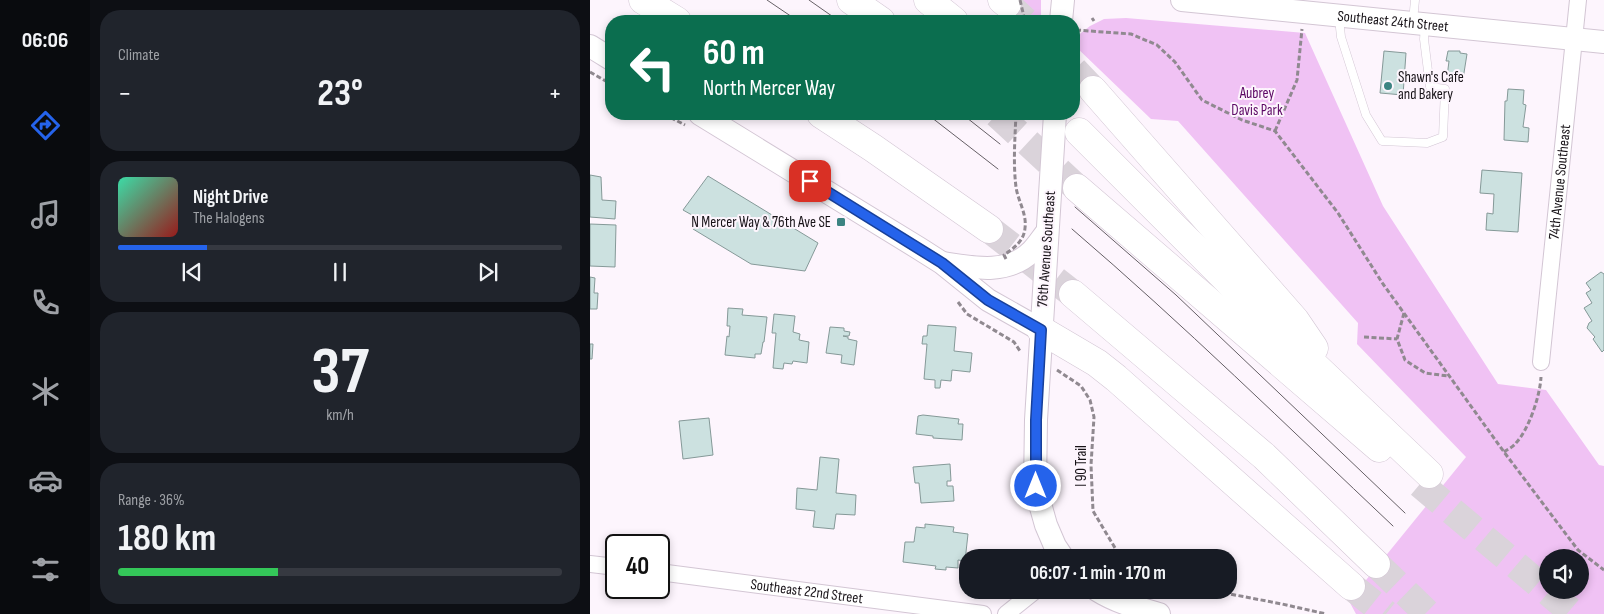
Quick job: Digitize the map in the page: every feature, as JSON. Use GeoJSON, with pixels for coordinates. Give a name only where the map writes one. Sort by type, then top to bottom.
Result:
{"type":"FeatureCollection","features":[{"type":"Feature","properties":{"kind":"highway"},"geometry":{"type":"LineString","coordinates":[[643,0],[667,15]]}},
{"type":"Feature","properties":{"kind":"highway"},"geometry":{"type":"LineString","coordinates":[[675,0],[689,15]]}},
{"type":"Feature","properties":{"kind":"highway"},"geometry":{"type":"LineString","coordinates":[[851,0],[872,15]]}},
{"type":"Feature","properties":{"kind":"highway"},"geometry":{"type":"LineString","coordinates":[[928,0],[947,15]]}},
{"type":"Feature","properties":{"kind":"highway"},"geometry":{"type":"LineString","coordinates":[[1093,90],[1295,320],[1343,390]]}},
{"type":"Feature","properties":{"kind":"highway"},"geometry":{"type":"LineString","coordinates":[[830,120],[989,230]]}},
{"type":"Feature","properties":{"kind":"highway"},"geometry":{"type":"LineString","coordinates":[[1077,188],[1424,479],[1343,390],[1275,328],[1079,132]]}},
{"type":"Feature","properties":{"kind":"highway"},"geometry":{"type":"LineString","coordinates":[[1073,294],[1264,456],[1376,564]]}},
{"type":"Feature","properties":{"kind":"highway"},"geometry":{"type":"LineString","coordinates":[[1024,337],[1097,363],[1351,586]]}},
{"type":"Feature","properties":{"kind":"street"},"geometry":{"type":"LineString","coordinates":[[1063,0],[1067,15]]}},
{"type":"Feature","properties":{"kind":"street","name":"74th Avenue Southeast"},"geometry":{"type":"LineString","coordinates":[[1541,362],[1578,0]]}},
{"type":"Feature","properties":{"kind":"street","name":"Southeast 24th Street"},"geometry":{"type":"LineString","coordinates":[[1196,1],[1604,42]]}},
{"type":"Feature","properties":{"kind":"street"},"geometry":{"type":"LineString","coordinates":[[590,46],[605,55]]}},
{"type":"Feature","properties":{"kind":"street"},"geometry":{"type":"LineString","coordinates":[[710,120],[942,263],[988,300],[1024,337]]}},
{"type":"Feature","properties":{"kind":"street","name":"76th Avenue Southeast"},"geometry":{"type":"LineString","coordinates":[[1055,120],[1047,232],[1024,337],[1036,420],[1036,486],[1046,525],[1057,549]]}},
{"type":"Feature","properties":{"kind":"street"},"geometry":{"type":"LineString","coordinates":[[942,263],[974,268],[1010,266],[1022,260],[1033,250],[1047,232]]}},
{"type":"Feature","properties":{"kind":"street"},"geometry":{"type":"LineString","coordinates":[[590,564],[605,566]]}},
{"type":"Feature","properties":{"kind":"street","name":"Southeast 22nd Street"},"geometry":{"type":"LineString","coordinates":[[670,573],[983,614]]}},
{"type":"Feature","properties":{"kind":"street"},"geometry":{"type":"LineString","coordinates":[[1006,614],[1025,599]]}},
{"type":"Feature","properties":{"kind":"street"},"geometry":{"type":"LineString","coordinates":[[1113,599],[1159,614]]}},
{"type":"Feature","properties":{"kind":"lane"},"geometry":{"type":"LineString","coordinates":[[1339,16],[1340,37],[1366,115],[1382,141],[1427,143],[1443,137],[1445,89],[1430,88],[1424,39],[1415,0]]}},
{"type":"Feature","properties":{"kind":"path"},"geometry":{"type":"LineString","coordinates":[[1275,131],[1297,80],[1299,10]]}},
{"type":"Feature","properties":{"kind":"path"},"geometry":{"type":"LineString","coordinates":[[1080,27],[1131,34],[1157,45],[1175,62],[1202,100],[1242,120],[1275,131],[1338,213],[1383,284],[1504,452],[1578,550],[1604,570]]}},
{"type":"Feature","properties":{"kind":"path"},"geometry":{"type":"LineString","coordinates":[[590,72],[605,81]]}},
{"type":"Feature","properties":{"kind":"path"},"geometry":{"type":"LineString","coordinates":[[1006,259],[1004,255],[1020,241],[1025,229],[1024,216],[1016,189],[1014,157],[1016,120]]}},
{"type":"Feature","properties":{"kind":"path"},"geometry":{"type":"LineString","coordinates":[[1404,313],[1397,340],[1405,360],[1425,373],[1448,376]]}},
{"type":"Feature","properties":{"kind":"path"},"geometry":{"type":"LineString","coordinates":[[1364,337],[1397,340]]}},
{"type":"Feature","properties":{"kind":"path"},"geometry":{"type":"LineString","coordinates":[[1504,452],[1516,443],[1530,420],[1538,398],[1541,362]]}},
{"type":"Feature","properties":{"kind":"path","name":"I 90 Trail"},"geometry":{"type":"LineString","coordinates":[[1068,376],[1081,386],[1090,400],[1094,417],[1091,465],[1093,511],[1116,549]]}},
{"type":"Feature","properties":{"kind":"path"},"geometry":{"type":"LineString","coordinates":[[1237,595],[1326,614]]}},
{"type":"Feature","properties":{"kind":"green space"},"geometry":{"type":"Polygon","coordinates":[[[1006,0],[1041,0],[1041,15],[1028,15],[1006,0]]]}},
{"type":"Feature","properties":{"kind":"green space","name":"Aubrey Davis Park"},"geometry":{"type":"Polygon","coordinates":[[[1126,18],[1305,33],[1383,206],[1498,384],[1546,390],[1599,465],[1604,466],[1604,614],[1356,614],[1349,601],[1466,457],[1357,344],[1358,323],[1178,121],[1151,119],[1080,51],[1080,34],[1104,19],[1126,18]]]}},
{"type":"Feature","properties":{"kind":"building"},"geometry":{"type":"Polygon","coordinates":[[[1384,51],[1406,53],[1403,95],[1380,93],[1384,51]]]}},
{"type":"Feature","properties":{"kind":"building"},"geometry":{"type":"Polygon","coordinates":[[[1448,51],[1460,51],[1460,53],[1467,54],[1463,79],[1447,77],[1449,61],[1446,61],[1448,51]]]}},
{"type":"Feature","properties":{"kind":"building"},"geometry":{"type":"Polygon","coordinates":[[[1508,89],[1524,90],[1523,104],[1526,105],[1523,127],[1529,128],[1528,142],[1504,140],[1505,101],[1507,101],[1508,89]]]}},
{"type":"Feature","properties":{"kind":"building"},"geometry":{"type":"Polygon","coordinates":[[[1482,170],[1522,173],[1518,232],[1486,230],[1487,213],[1493,214],[1494,194],[1480,193],[1482,170]]]}},
{"type":"Feature","properties":{"kind":"building"},"geometry":{"type":"Polygon","coordinates":[[[590,175],[601,177],[602,200],[616,201],[615,219],[590,217],[590,175]]]}},
{"type":"Feature","properties":{"kind":"building"},"geometry":{"type":"Polygon","coordinates":[[[708,176],[818,243],[805,271],[751,264],[693,229],[699,219],[683,210],[708,176]]]}},
{"type":"Feature","properties":{"kind":"building"},"geometry":{"type":"Polygon","coordinates":[[[590,224],[616,225],[615,267],[590,266],[590,224]]]}},
{"type":"Feature","properties":{"kind":"building"},"geometry":{"type":"Polygon","coordinates":[[[1601,272],[1604,274],[1604,350],[1602,352],[1593,339],[1595,337],[1587,328],[1592,321],[1584,308],[1592,303],[1586,293],[1591,290],[1586,283],[1601,272]]]}},
{"type":"Feature","properties":{"kind":"building"},"geometry":{"type":"Polygon","coordinates":[[[590,277],[595,278],[594,293],[598,293],[597,309],[590,309],[590,277]]]}},
{"type":"Feature","properties":{"kind":"building"},"geometry":{"type":"Polygon","coordinates":[[[728,308],[743,309],[742,315],[767,317],[761,354],[755,354],[755,358],[725,355],[730,326],[727,326],[728,308]]]}},
{"type":"Feature","properties":{"kind":"building"},"geometry":{"type":"Polygon","coordinates":[[[774,314],[795,316],[793,332],[800,334],[799,340],[809,342],[807,363],[793,361],[792,364],[784,363],[783,369],[773,368],[776,333],[772,333],[774,314]]]}},
{"type":"Feature","properties":{"kind":"building"},"geometry":{"type":"Polygon","coordinates":[[[928,325],[956,327],[954,351],[972,353],[970,372],[952,370],[951,381],[941,380],[940,388],[935,388],[935,380],[924,379],[927,344],[922,344],[923,336],[927,336],[928,325]]]}},
{"type":"Feature","properties":{"kind":"building"},"geometry":{"type":"Polygon","coordinates":[[[830,327],[844,328],[844,331],[850,332],[849,336],[843,336],[857,341],[854,365],[841,363],[842,355],[826,353],[830,327]]]}},
{"type":"Feature","properties":{"kind":"building"},"geometry":{"type":"Polygon","coordinates":[[[590,344],[593,344],[592,359],[590,359],[590,344]]]}},
{"type":"Feature","properties":{"kind":"building"},"geometry":{"type":"Polygon","coordinates":[[[918,416],[959,419],[958,424],[963,424],[962,440],[933,438],[933,436],[916,434],[918,416]]]}},
{"type":"Feature","properties":{"kind":"building"},"geometry":{"type":"Polygon","coordinates":[[[709,418],[713,455],[683,459],[679,421],[709,418]]]}},
{"type":"Feature","properties":{"kind":"building"},"geometry":{"type":"Polygon","coordinates":[[[820,457],[839,459],[836,493],[856,495],[855,515],[836,514],[834,529],[813,527],[815,511],[796,509],[797,488],[817,490],[820,457]]]}},
{"type":"Feature","properties":{"kind":"building"},"geometry":{"type":"Polygon","coordinates":[[[950,464],[951,481],[947,481],[947,486],[953,486],[954,501],[921,503],[919,483],[915,483],[913,467],[950,464]]]}},
{"type":"Feature","properties":{"kind":"building"},"geometry":{"type":"Polygon","coordinates":[[[925,524],[954,527],[953,532],[968,534],[966,549],[959,549],[958,568],[946,567],[946,570],[935,569],[936,566],[903,562],[905,542],[914,542],[916,527],[925,528],[925,524]]]}},
{"type":"Feature","properties":{"kind":"tunnel"},"geometry":{"type":"LineString","coordinates":[[1007,4],[1019,15]]}},
{"type":"Feature","properties":{"kind":"tunnel"},"geometry":{"type":"LineString","coordinates":[[1080,76],[1093,90]]}},
{"type":"Feature","properties":{"kind":"tunnel"},"geometry":{"type":"LineString","coordinates":[[1003,120],[1077,188]]}},
{"type":"Feature","properties":{"kind":"tunnel"},"geometry":{"type":"LineString","coordinates":[[989,229],[1073,294]]}},
{"type":"Feature","properties":{"kind":"tunnel"},"geometry":{"type":"LineString","coordinates":[[1420,484],[1574,614]]}},
{"type":"Feature","properties":{"kind":"tunnel"},"geometry":{"type":"LineString","coordinates":[[1376,564],[1428,614]]}},
{"type":"Feature","properties":{"kind":"tunnel"},"geometry":{"type":"LineString","coordinates":[[1351,586],[1386,614]]}},
{"type":"Feature","properties":{"kind":"tram line"},"geometry":{"type":"LineString","coordinates":[[767,0],[789,15]]}},
{"type":"Feature","properties":{"kind":"tram line"},"geometry":{"type":"LineString","coordinates":[[809,0],[830,15]]}},
{"type":"Feature","properties":{"kind":"tram line"},"geometry":{"type":"LineString","coordinates":[[935,120],[998,169]]}},
{"type":"Feature","properties":{"kind":"tram line"},"geometry":{"type":"LineString","coordinates":[[970,120],[1000,144]]}},
{"type":"Feature","properties":{"kind":"tram line"},"geometry":{"type":"LineString","coordinates":[[1075,207],[1176,295],[1405,513]]}},
{"type":"Feature","properties":{"kind":"tram line"},"geometry":{"type":"LineString","coordinates":[[1072,229],[1194,338],[1393,526]]}},
{"type":"Feature","properties":{"kind":"place","name":"Shawn's Cafe and Bakery"},"geometry":{"type":"Point","coordinates":[1388,86]}},
{"type":"Feature","properties":{"kind":"place","name":"N Mercer Way & 76th Ave SE"},"geometry":{"type":"Point","coordinates":[841,222]}},
{"type":"Feature","properties":{"kind":"route"},"geometry":{"type":"LineString","coordinates":[[810,181],[942,263],[988,300],[1041,330],[1036,420],[1036,486]]}}]}
